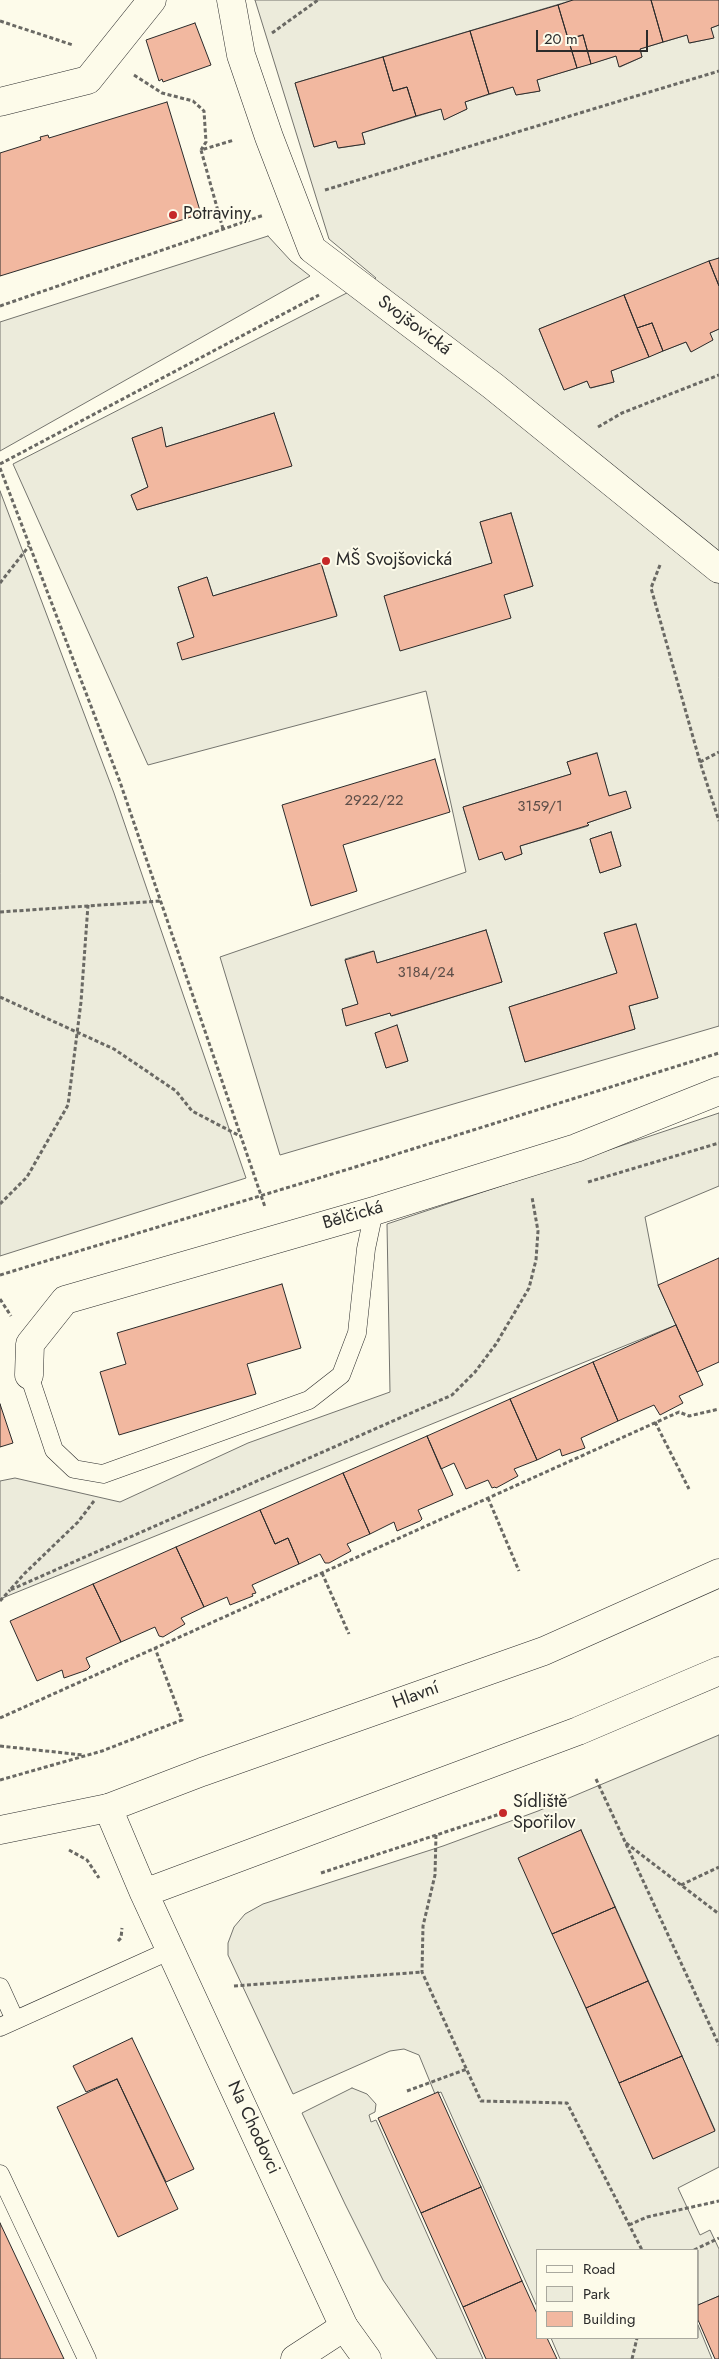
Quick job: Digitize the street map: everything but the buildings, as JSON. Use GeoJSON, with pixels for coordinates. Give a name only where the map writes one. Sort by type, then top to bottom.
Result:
{"type":"FeatureCollection","features":[{"type":"Feature","properties":{"kind":"street"},"geometry":{"type":"LineString","coordinates":[[0,102],[88,80],[152,0]]}},
{"type":"Feature","properties":{"kind":"street","name":"Svojšovická"},"geometry":{"type":"LineString","coordinates":[[231,0],[242,55],[267,130],[312,249],[493,386],[719,569]]}},
{"type":"Feature","properties":{"kind":"street","name":"Bělčická"},"geometry":{"type":"LineString","coordinates":[[29,1375],[30,1344],[65,1300],[374,1210],[576,1148],[719,1091]]}},
{"type":"Feature","properties":{"kind":"street","name":"Hlavní"},"geometry":{"type":"LineString","coordinates":[[0,1830],[108,1808],[211,1769],[544,1651],[719,1573]]}},
{"type":"Feature","properties":{"kind":"street"},"geometry":{"type":"LineString","coordinates":[[144,1892],[578,1731],[719,1671]]}},
{"type":"Feature","properties":{"kind":"street","name":"Na Chodovci"},"geometry":{"type":"LineString","coordinates":[[108,1808],[144,1892],[344,2327],[367,2359]]}},
{"type":"Feature","properties":{"kind":"street"},"geometry":{"type":"LineString","coordinates":[[295,2359],[344,2327]]}},
{"type":"Feature","properties":{"kind":"lane"},"geometry":{"type":"LineString","coordinates":[[29,1375],[54,1450],[74,1469],[103,1474],[308,1400],[341,1375],[357,1333],[366,1249],[374,1210]]}},
{"type":"Feature","properties":{"kind":"lane"},"geometry":{"type":"LineString","coordinates":[[0,1987],[8,2024],[171,1950]]}},
{"type":"Feature","properties":{"kind":"lane"},"geometry":{"type":"LineString","coordinates":[[0,2174],[87,2359]]}},
{"type":"Feature","properties":{"kind":"path"},"geometry":{"type":"LineString","coordinates":[[242,55],[318,0]]}},
{"type":"Feature","properties":{"kind":"path"},"geometry":{"type":"LineString","coordinates":[[0,21],[106,57]]}},
{"type":"Feature","properties":{"kind":"path"},"geometry":{"type":"LineString","coordinates":[[0,306],[268,213],[293,200],[719,71]]}},
{"type":"Feature","properties":{"kind":"path"},"geometry":{"type":"LineString","coordinates":[[162,93],[193,101],[204,111],[206,142],[200,150]]}},
{"type":"Feature","properties":{"kind":"path"},"geometry":{"type":"LineString","coordinates":[[200,150],[267,130]]}},
{"type":"Feature","properties":{"kind":"path"},"geometry":{"type":"LineString","coordinates":[[200,150],[223,229]]}},
{"type":"Feature","properties":{"kind":"path"},"geometry":{"type":"LineString","coordinates":[[0,464],[350,278]]}},
{"type":"Feature","properties":{"kind":"path"},"geometry":{"type":"LineString","coordinates":[[575,452],[595,429],[622,413],[719,375]]}},
{"type":"Feature","properties":{"kind":"path"},"geometry":{"type":"LineString","coordinates":[[0,468],[120,782],[276,1239]]}},
{"type":"Feature","properties":{"kind":"path"},"geometry":{"type":"LineString","coordinates":[[672,531],[651,588],[700,762],[719,821]]}},
{"type":"Feature","properties":{"kind":"path"},"geometry":{"type":"LineString","coordinates":[[0,583],[30,546]]}},
{"type":"Feature","properties":{"kind":"path"},"geometry":{"type":"LineString","coordinates":[[700,762],[719,752]]}},
{"type":"Feature","properties":{"kind":"path"},"geometry":{"type":"LineString","coordinates":[[0,912],[160,901]]}},
{"type":"Feature","properties":{"kind":"path"},"geometry":{"type":"LineString","coordinates":[[0,1204],[27,1177],[68,1105],[81,1002],[88,905]]}},
{"type":"Feature","properties":{"kind":"path"},"geometry":{"type":"LineString","coordinates":[[0,997],[114,1049],[176,1090],[192,1111],[240,1136]]}},
{"type":"Feature","properties":{"kind":"path"},"geometry":{"type":"LineString","coordinates":[[0,1275],[719,1053]]}},
{"type":"Feature","properties":{"kind":"path"},"geometry":{"type":"LineString","coordinates":[[10,1590],[452,1395],[475,1372],[496,1344],[529,1288],[536,1260],[538,1231],[532,1196]]}},
{"type":"Feature","properties":{"kind":"path"},"geometry":{"type":"LineString","coordinates":[[0,1718],[655,1422],[679,1412],[689,1416],[719,1409]]}},
{"type":"Feature","properties":{"kind":"path"},"geometry":{"type":"LineString","coordinates":[[655,1422],[689,1489]]}},
{"type":"Feature","properties":{"kind":"path"},"geometry":{"type":"LineString","coordinates":[[0,1601],[24,1574],[78,1522],[93,1504],[103,1474]]}},
{"type":"Feature","properties":{"kind":"path"},"geometry":{"type":"LineString","coordinates":[[488,1498],[519,1571]]}},
{"type":"Feature","properties":{"kind":"path"},"geometry":{"type":"LineString","coordinates":[[322,1573],[348,1634]]}},
{"type":"Feature","properties":{"kind":"path"},"geometry":{"type":"LineString","coordinates":[[0,1780],[86,1756],[182,1720],[155,1648]]}},
{"type":"Feature","properties":{"kind":"path"},"geometry":{"type":"LineString","coordinates":[[0,1746],[86,1756]]}},
{"type":"Feature","properties":{"kind":"path"},"geometry":{"type":"LineString","coordinates":[[596,1779],[719,2045]]}},
{"type":"Feature","properties":{"kind":"path"},"geometry":{"type":"LineString","coordinates":[[321,1874],[503,1813]]}},
{"type":"Feature","properties":{"kind":"path"},"geometry":{"type":"LineString","coordinates":[[436,1835],[435,1875],[423,1926],[422,1972],[481,2101],[567,2104],[641,2249]]}},
{"type":"Feature","properties":{"kind":"path"},"geometry":{"type":"LineString","coordinates":[[625,1842],[719,1914]]}},
{"type":"Feature","properties":{"kind":"path"},"geometry":{"type":"LineString","coordinates":[[60,1848],[68,1849],[87,1860],[101,1881]]}},
{"type":"Feature","properties":{"kind":"path"},"geometry":{"type":"LineString","coordinates":[[681,1885],[719,1868]]}},
{"type":"Feature","properties":{"kind":"path"},"geometry":{"type":"LineString","coordinates":[[109,1978],[97,1956],[113,1947],[121,1938],[122,1927],[119,1919]]}},
{"type":"Feature","properties":{"kind":"path"},"geometry":{"type":"LineString","coordinates":[[234,1986],[422,1972]]}},
{"type":"Feature","properties":{"kind":"path"},"geometry":{"type":"LineString","coordinates":[[407,2092],[467,2069]]}},
{"type":"Feature","properties":{"kind":"path"},"geometry":{"type":"LineString","coordinates":[[629,2225],[647,2217],[719,2200]]}},
{"type":"Feature","properties":{"kind":"path"},"geometry":{"type":"LineString","coordinates":[[696,2249],[719,2238]]}},
{"type":"Feature","properties":{"kind":"path"},"geometry":{"type":"LineString","coordinates":[[632,2359],[637,2339]]}},
{"type":"Feature","properties":{"kind":"green space"},"geometry":{"type":"Polygon","coordinates":[[[255,0],[573,0],[295,83],[314,147],[336,141],[339,148],[365,144],[362,133],[441,109],[445,119],[467,109],[465,102],[513,87],[516,95],[540,91],[537,80],[616,56],[620,67],[642,57],[640,49],[687,35],[690,43],[713,38],[711,28],[719,25],[719,258],[539,329],[564,390],[587,381],[591,388],[614,382],[611,371],[686,342],[691,352],[710,333],[719,329],[719,1026],[280,1155],[220,957],[466,872],[426,691],[148,765],[13,464],[376,278],[329,239],[255,0]],[[274,413],[166,447],[161,428],[132,438],[148,487],[131,495],[137,510],[291,466],[274,413]],[[511,513],[480,522],[492,563],[384,596],[504,595],[533,586],[511,513]],[[321,563],[213,596],[207,577],[178,587],[194,637],[337,615],[321,563]],[[596,753],[567,762],[571,774],[463,807],[479,859],[502,852],[505,860],[522,854],[520,846],[588,826],[587,823],[631,808],[626,792],[609,796],[596,753]],[[611,832],[590,839],[600,873],[621,866],[611,832]],[[635,924],[604,933],[617,973],[509,1007],[525,1062],[635,1029],[629,1006],[658,998],[635,924]],[[486,930],[377,963],[373,951],[345,959],[358,1004],[342,1009],[346,1025],[390,1013],[392,1016],[502,982],[486,930]],[[397,1026],[375,1033],[386,1068],[408,1061],[397,1026]]]}},
{"type":"Feature","properties":{"kind":"green space"},"geometry":{"type":"Polygon","coordinates":[[[268,236],[291,261],[310,276],[0,451],[0,322],[268,236]]]}},
{"type":"Feature","properties":{"kind":"green space"},"geometry":{"type":"Polygon","coordinates":[[[0,491],[114,793],[246,1178],[0,1256],[0,491]]]}},
{"type":"Feature","properties":{"kind":"green space"},"geometry":{"type":"Polygon","coordinates":[[[719,1113],[719,1186],[645,1217],[658,1285],[676,1325],[0,1599],[0,1481],[15,1478],[120,1502],[248,1443],[390,1392],[387,1224],[719,1113]]]}},
{"type":"Feature","properties":{"kind":"green space"},"geometry":{"type":"Polygon","coordinates":[[[719,1735],[719,2167],[678,2188],[700,2235],[710,2230],[719,2249],[719,2296],[699,2305],[699,2249],[536,2249],[536,2305],[441,2092],[435,2094],[419,2055],[404,2049],[390,2051],[293,2094],[228,1955],[228,1943],[234,1927],[245,1914],[263,1904],[443,1846],[538,1811],[719,1735]],[[581,1830],[519,1858],[653,2159],[715,2130],[581,1830]]]}},
{"type":"Feature","properties":{"kind":"green space"},"geometry":{"type":"Polygon","coordinates":[[[352,2088],[367,2094],[376,2104],[375,2112],[369,2115],[371,2122],[376,2120],[483,2359],[437,2359],[383,2280],[345,2204],[302,2113],[352,2088]]]}},
{"type":"Feature","properties":{"kind":"green space"},"geometry":{"type":"Polygon","coordinates":[[[699,2327],[712,2359],[560,2359],[551,2339],[699,2339],[699,2327]]]}},
{"type":"Feature","properties":{"kind":"place","name":"Potraviny"},"geometry":{"type":"Point","coordinates":[173,215]}},
{"type":"Feature","properties":{"kind":"place","name":"MŠ Svojšovická"},"geometry":{"type":"Point","coordinates":[326,561]}},
{"type":"Feature","properties":{"kind":"place","name":"Sídliště Spořilov"},"geometry":{"type":"Point","coordinates":[503,1813]}}]}
